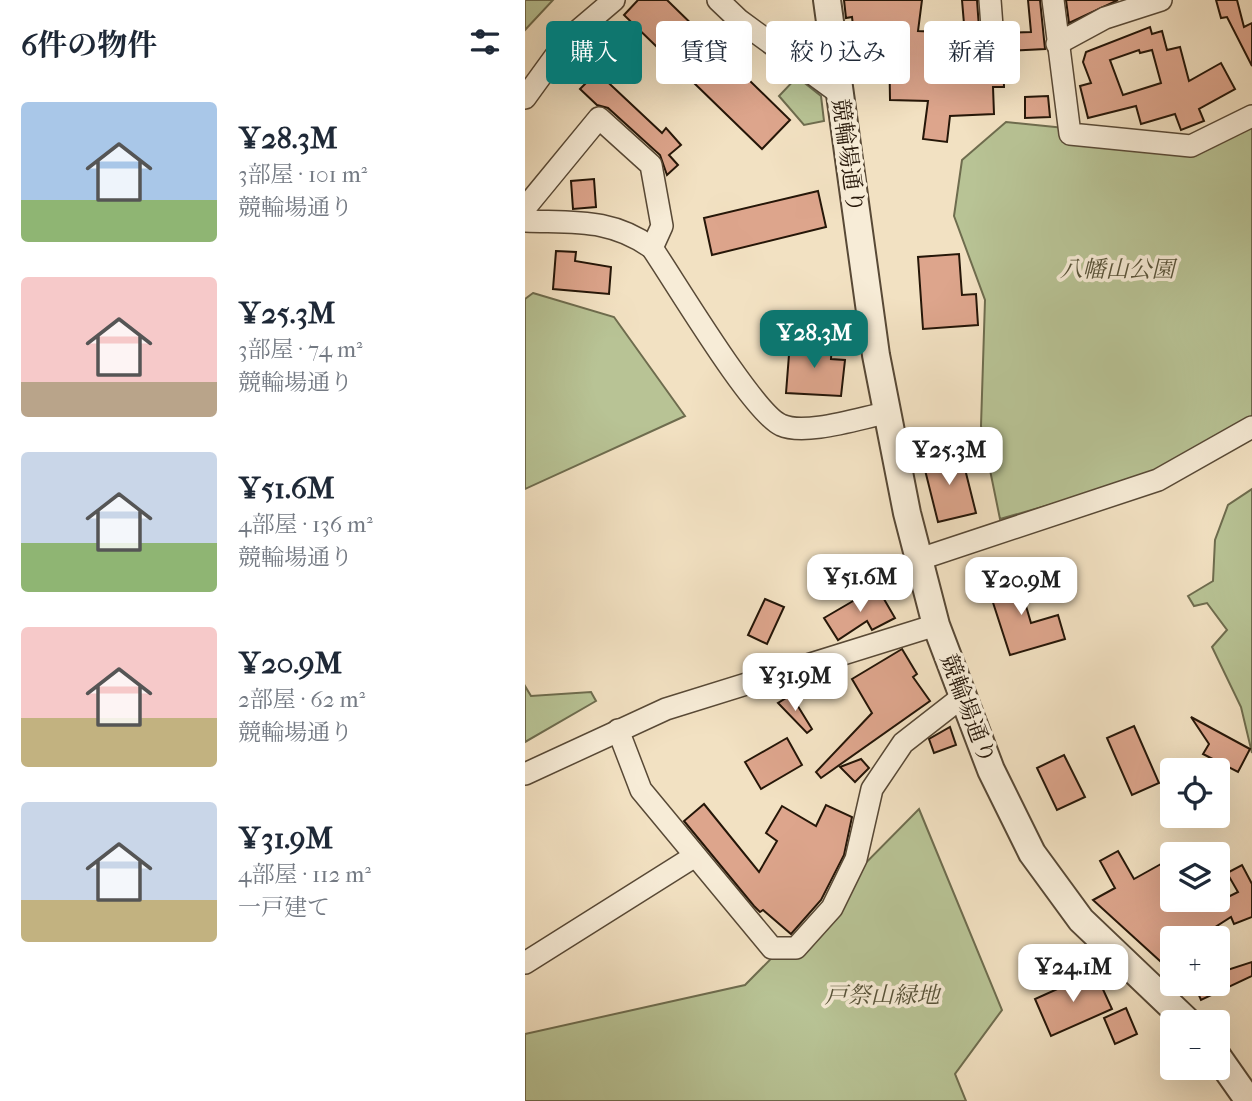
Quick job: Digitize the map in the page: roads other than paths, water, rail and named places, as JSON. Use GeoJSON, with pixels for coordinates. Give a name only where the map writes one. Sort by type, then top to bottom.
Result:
{"type":"FeatureCollection","features":[{"type":"Feature","properties":{"kind":"street"},"geometry":{"type":"LineString","coordinates":[[525,98],[567,40],[614,0]]}},
{"type":"Feature","properties":{"kind":"street"},"geometry":{"type":"LineString","coordinates":[[717,0],[739,20],[839,93]]}},
{"type":"Feature","properties":{"kind":"street","name":"競輪場通り"},"geometry":{"type":"LineString","coordinates":[[827,0],[866,295],[886,413],[936,625],[1011,815],[1045,871],[1081,920],[1175,1010]]}},
{"type":"Feature","properties":{"kind":"street"},"geometry":{"type":"LineString","coordinates":[[990,0],[992,21]]}},
{"type":"Feature","properties":{"kind":"street"},"geometry":{"type":"LineString","coordinates":[[1053,0],[1070,134],[1191,146],[1252,116]]}},
{"type":"Feature","properties":{"kind":"street"},"geometry":{"type":"LineString","coordinates":[[1057,44],[1105,18],[1161,0]]}},
{"type":"Feature","properties":{"kind":"street"},"geometry":{"type":"LineString","coordinates":[[525,208],[599,118],[651,165],[662,226],[652,248]]}},
{"type":"Feature","properties":{"kind":"street"},"geometry":{"type":"LineString","coordinates":[[525,221],[601,225],[631,232],[652,248],[756,404],[781,425],[806,429],[886,413]]}},
{"type":"Feature","properties":{"kind":"street"},"geometry":{"type":"LineString","coordinates":[[920,559],[1158,480],[1252,426]]}},
{"type":"Feature","properties":{"kind":"street"},"geometry":{"type":"LineString","coordinates":[[525,774],[666,709],[936,625]]}},
{"type":"Feature","properties":{"kind":"street"},"geometry":{"type":"LineString","coordinates":[[618,730],[641,790],[772,948],[796,948],[832,908],[856,859],[872,789],[904,743],[962,696]]}},
{"type":"Feature","properties":{"kind":"street"},"geometry":{"type":"LineString","coordinates":[[525,963],[695,856]]}},
{"type":"Feature","properties":{"kind":"street"},"geometry":{"type":"LineString","coordinates":[[1230,1074],[1249,1101]]}},
{"type":"Feature","properties":{"kind":"park label","name":"八幡山公園"},"geometry":{"type":"Point","coordinates":[1117,269]}},
{"type":"Feature","properties":{"kind":"park label","name":"戸祭山緑地"},"geometry":{"type":"Point","coordinates":[882,995]}}]}
